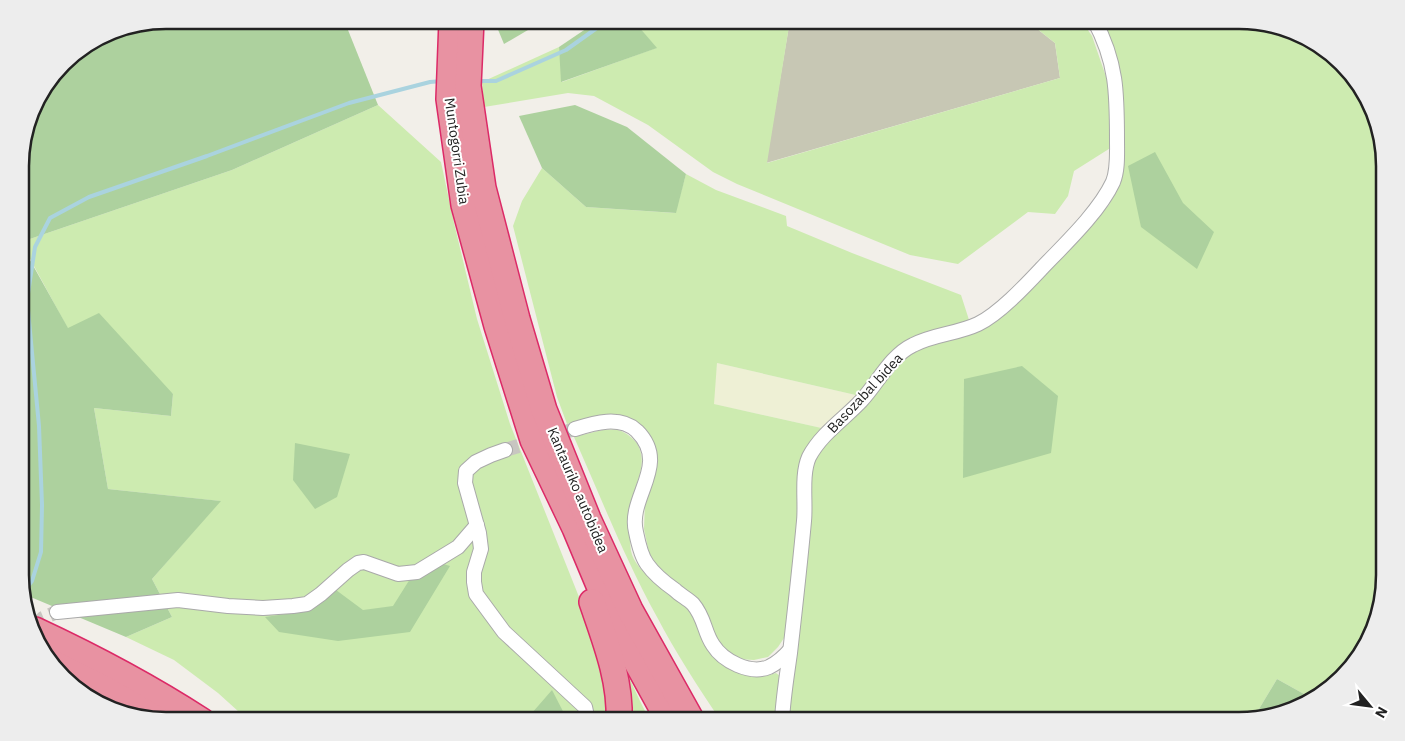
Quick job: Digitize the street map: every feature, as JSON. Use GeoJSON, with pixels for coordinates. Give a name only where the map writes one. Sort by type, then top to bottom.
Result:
{"type":"FeatureCollection","features":[{"type":"Feature","properties":{"kind":"highway","name":"Muntogorri Zubia"},"geometry":{"type":"LineString","coordinates":[[452,29],[449,100],[464,205],[487,247]]}},
{"type":"Feature","properties":{"kind":"highway","name":"Muntogorri Zubia"},"geometry":{"type":"LineString","coordinates":[[471,29],[468,86],[482,188],[487,247]]}},
{"type":"Feature","properties":{"kind":"highway","name":"Kantauriko autobidea"},"geometry":{"type":"LineString","coordinates":[[487,247],[497,326],[533,440],[575,528],[600,590],[664,712]]}},
{"type":"Feature","properties":{"kind":"highway","name":"Kantauriko autobidea"},"geometry":{"type":"LineString","coordinates":[[487,247],[517,319],[544,410],[588,518],[630,610],[687,712]]}},
{"type":"Feature","properties":{"kind":"highway"},"geometry":{"type":"LineString","coordinates":[[533,440],[610,654],[620,712]]}},
{"type":"Feature","properties":{"kind":"highway"},"geometry":{"type":"LineString","coordinates":[[630,610],[700,712]]}},
{"type":"Feature","properties":{"kind":"highway"},"geometry":{"type":"LineString","coordinates":[[42,633],[76,649],[111,680],[139,710]]}},
{"type":"Feature","properties":{"kind":"highway"},"geometry":{"type":"LineString","coordinates":[[63,665],[169,700],[188,712]]}},
{"type":"Feature","properties":{"kind":"street","name":"Basozabal bidea"},"geometry":{"type":"LineString","coordinates":[[783,712],[804,518],[808,459],[818,442],[863,400],[897,357],[910,346],[928,338],[978,324],[995,312],[1022,289],[1048,262],[1107,194],[1114,179],[1117,162],[1117,104],[1113,68],[1099,29]]}},
{"type":"Feature","properties":{"kind":"street"},"geometry":{"type":"LineString","coordinates":[[575,429],[596,422],[613,422],[627,425],[637,431],[645,443],[649,452],[651,466],[639,499],[636,517],[635,529],[640,549],[646,563],[674,590],[692,603],[701,615],[712,644],[724,658],[738,666],[750,669],[768,667],[784,658],[790,650]]}},
{"type":"Feature","properties":{"kind":"street"},"geometry":{"type":"LineString","coordinates":[[505,450],[476,462],[466,471],[465,483],[477,525],[481,549],[474,572],[476,594],[504,632],[585,708],[586,712]]}},
{"type":"Feature","properties":{"kind":"street"},"geometry":{"type":"LineString","coordinates":[[57,612],[178,600],[263,608],[307,604],[348,570],[364,562],[398,574],[416,572],[458,547],[477,525]]}},
{"type":"Feature","properties":{"kind":"shaded area"},"geometry":{"type":"Polygon","coordinates":[[[788,29],[1037,29],[1055,43],[1060,78],[766,163],[788,29]]]}},
{"type":"Feature","properties":{"kind":"shaded area"},"geometry":{"type":"Polygon","coordinates":[[[717,363],[860,396],[826,429],[713,404],[717,363]]]}},
{"type":"Feature","properties":{"kind":"green space"},"geometry":{"type":"Polygon","coordinates":[[[157,29],[348,29],[378,105],[232,170],[29,239],[29,157],[33,130],[39,113],[63,75],[75,63],[97,47],[122,36],[139,31],[157,29]]]}},
{"type":"Feature","properties":{"kind":"green space"},"geometry":{"type":"Polygon","coordinates":[[[498,29],[530,29],[504,44],[498,29]]]}},
{"type":"Feature","properties":{"kind":"green space"},"geometry":{"type":"Polygon","coordinates":[[[586,29],[641,29],[657,48],[561,82],[559,47],[586,29]]]}},
{"type":"Feature","properties":{"kind":"green space"},"geometry":{"type":"Polygon","coordinates":[[[640,29],[789,29],[767,163],[1060,78],[1055,43],[1037,29],[1087,29],[1092,36],[1112,94],[1112,147],[1074,171],[1068,196],[1055,214],[1028,212],[958,264],[910,255],[737,184],[713,172],[648,125],[594,96],[568,93],[484,107],[482,82],[559,47],[562,82],[656,48],[640,29]]]}},
{"type":"Feature","properties":{"kind":"green space"},"geometry":{"type":"Polygon","coordinates":[[[1106,29],[1248,29],[1266,31],[1300,43],[1330,63],[1342,75],[1362,105],[1374,139],[1376,165],[1376,576],[1372,611],[1362,636],[1342,666],[1315,689],[1305,695],[1277,679],[1258,711],[789,712],[812,464],[823,446],[866,406],[897,364],[911,352],[985,326],[1055,265],[1109,205],[1121,179],[1120,73],[1106,29]]]}},
{"type":"Feature","properties":{"kind":"green space"},"geometry":{"type":"Polygon","coordinates":[[[378,105],[441,162],[477,319],[510,424],[587,617],[620,658],[646,712],[239,712],[218,693],[174,660],[126,637],[172,617],[152,579],[220,501],[108,489],[94,408],[171,416],[173,394],[68,329],[29,257],[29,239],[232,170],[378,105]]]}},
{"type":"Feature","properties":{"kind":"green space"},"geometry":{"type":"Polygon","coordinates":[[[575,105],[627,127],[686,174],[676,213],[586,207],[542,168],[519,116],[575,105]]]}},
{"type":"Feature","properties":{"kind":"green space"},"geometry":{"type":"Polygon","coordinates":[[[1155,152],[1183,203],[1214,232],[1197,269],[1141,227],[1128,166],[1155,152]]]}},
{"type":"Feature","properties":{"kind":"green space"},"geometry":{"type":"Polygon","coordinates":[[[542,168],[586,207],[675,213],[686,174],[716,190],[786,216],[787,226],[961,295],[970,323],[927,335],[860,396],[717,363],[714,404],[826,429],[808,447],[788,632],[778,647],[768,657],[754,660],[738,659],[723,649],[714,633],[707,613],[697,598],[677,587],[660,570],[649,553],[644,529],[645,502],[654,479],[658,461],[652,443],[623,416],[605,415],[567,424],[557,397],[513,226],[522,201],[542,168]]]}},
{"type":"Feature","properties":{"kind":"green space"},"geometry":{"type":"Polygon","coordinates":[[[29,258],[68,328],[99,313],[173,394],[171,416],[94,408],[108,489],[221,501],[152,579],[172,617],[126,637],[31,597],[29,576],[29,258]]]}},
{"type":"Feature","properties":{"kind":"green space"},"geometry":{"type":"Polygon","coordinates":[[[1022,366],[1058,396],[1051,453],[963,478],[964,379],[1022,366]]]}},
{"type":"Feature","properties":{"kind":"green space"},"geometry":{"type":"Polygon","coordinates":[[[602,430],[616,430],[625,433],[634,440],[639,447],[642,463],[631,507],[630,545],[634,559],[654,582],[690,611],[708,651],[715,659],[733,671],[743,674],[765,676],[776,673],[780,676],[778,712],[715,712],[680,657],[634,573],[574,437],[602,430]]]}},
{"type":"Feature","properties":{"kind":"green space"},"geometry":{"type":"Polygon","coordinates":[[[295,443],[350,454],[337,497],[315,509],[293,480],[295,443]]]}},
{"type":"Feature","properties":{"kind":"green space"},"geometry":{"type":"Polygon","coordinates":[[[440,563],[450,566],[410,632],[338,641],[279,632],[265,617],[300,612],[336,590],[363,610],[393,606],[410,579],[440,563]]]}},
{"type":"Feature","properties":{"kind":"green space"},"geometry":{"type":"Polygon","coordinates":[[[1277,679],[1305,695],[1283,705],[1258,711],[1277,679]]]}},
{"type":"Feature","properties":{"kind":"green space"},"geometry":{"type":"Polygon","coordinates":[[[552,690],[563,712],[533,712],[552,690]]]}},
{"type":"Feature","properties":{"kind":"waterway"},"geometry":{"type":"LineString","coordinates":[[476,81],[496,81],[566,50],[595,29]]}},
{"type":"Feature","properties":{"kind":"waterway"},"geometry":{"type":"LineString","coordinates":[[29,287],[35,247],[50,218],[89,197],[207,156],[349,103],[430,82],[442,81]]}},
{"type":"Feature","properties":{"kind":"waterway"},"geometry":{"type":"LineString","coordinates":[[29,321],[39,426],[42,505],[41,552],[29,584]]}},
{"type":"Feature","properties":{"kind":"tunnel"},"geometry":{"type":"LineString","coordinates":[[505,450],[575,429]]}},
{"type":"Feature","properties":{"kind":"tunnel"},"geometry":{"type":"LineString","coordinates":[[38,624],[43,618],[57,612]]}}]}
